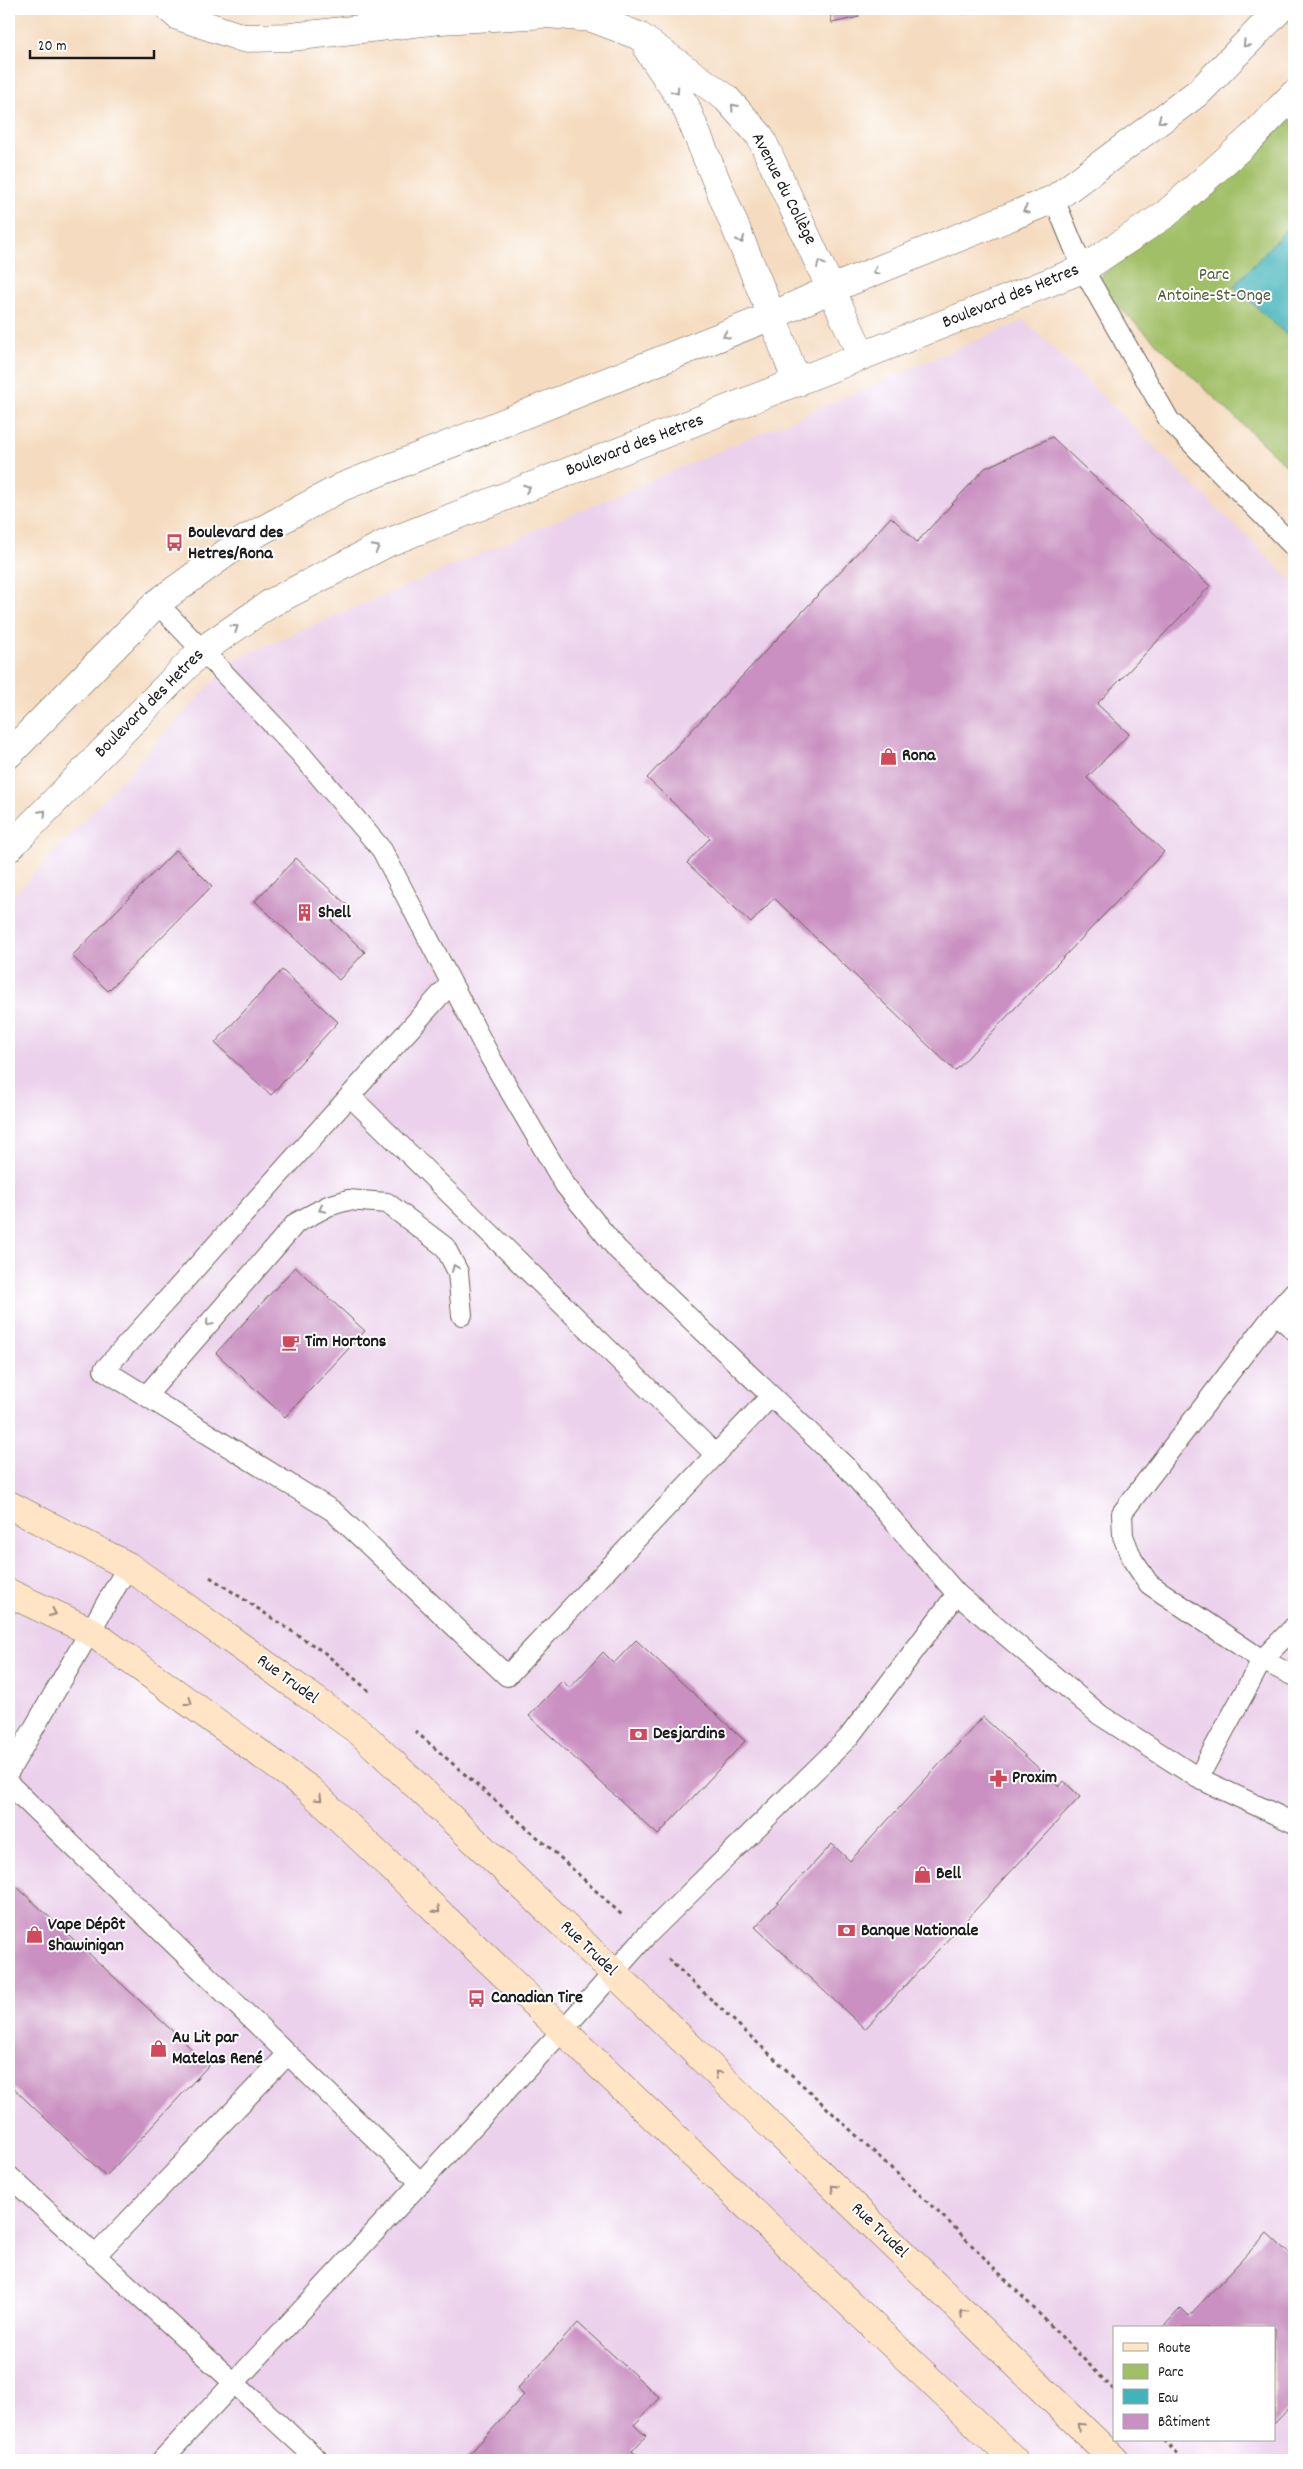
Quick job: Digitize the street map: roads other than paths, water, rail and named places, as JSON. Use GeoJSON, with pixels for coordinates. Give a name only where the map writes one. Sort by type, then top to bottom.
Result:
{"type":"FeatureCollection","features":[{"type":"Feature","properties":{"kind":"main road","name":"Rue Trudel"},"geometry":{"type":"LineString","coordinates":[[9,1505],[128,1566],[360,1732],[613,1972],[1115,2460]]}},
{"type":"Feature","properties":{"kind":"main road"},"geometry":{"type":"LineString","coordinates":[[9,1593],[90,1631],[310,1788],[1014,2460]]}},
{"type":"Feature","properties":{"kind":"street","name":"Avenue du Collège"},"geometry":{"type":"LineString","coordinates":[[170,9],[178,16],[243,38],[291,36],[440,20],[548,14],[592,18],[639,36],[726,98],[760,136],[862,356]]}},
{"type":"Feature","properties":{"kind":"street"},"geometry":{"type":"LineString","coordinates":[[9,754],[157,603],[244,540],[342,487],[772,316],[832,289],[1054,199],[1200,91],[1280,9]]}},
{"type":"Feature","properties":{"kind":"street"},"geometry":{"type":"LineString","coordinates":[[639,36],[685,104],[772,316],[797,383]]}},
{"type":"Feature","properties":{"kind":"street","name":"Boulevard des Hetres"},"geometry":{"type":"LineString","coordinates":[[9,848],[201,651],[271,603],[387,543],[1083,269],[1166,214],[1252,137],[1294,94]]}},
{"type":"Feature","properties":{"kind":"lane"},"geometry":{"type":"LineString","coordinates":[[1054,199],[1083,269],[1169,420],[1294,547]]}},
{"type":"Feature","properties":{"kind":"lane"},"geometry":{"type":"LineString","coordinates":[[157,603],[299,752],[382,850],[490,1057],[565,1185],[617,1249],[849,1470],[957,1594],[1100,1714],[1198,1778],[1294,1823]]}},
{"type":"Feature","properties":{"kind":"lane"},"geometry":{"type":"LineString","coordinates":[[451,983],[104,1370],[333,1511],[507,1676],[771,1396]]}},
{"type":"Feature","properties":{"kind":"lane"},"geometry":{"type":"LineString","coordinates":[[350,1096],[716,1455]]}},
{"type":"Feature","properties":{"kind":"lane"},"geometry":{"type":"LineString","coordinates":[[146,1396],[296,1223],[328,1206],[348,1200],[387,1203],[445,1248],[458,1272],[462,1316]]}},
{"type":"Feature","properties":{"kind":"lane"},"geometry":{"type":"LineString","coordinates":[[1294,1292],[1275,1313],[1122,1513],[1123,1536],[1132,1559],[1149,1584],[1262,1660],[1294,1676]]}},
{"type":"Feature","properties":{"kind":"lane"},"geometry":{"type":"LineString","coordinates":[[1275,1313],[1294,1330]]}},
{"type":"Feature","properties":{"kind":"lane"},"geometry":{"type":"LineString","coordinates":[[9,1772],[128,1566]]}},
{"type":"Feature","properties":{"kind":"lane"},"geometry":{"type":"LineString","coordinates":[[162,2460],[563,2030],[613,1972],[848,1738],[957,1594]]}},
{"type":"Feature","properties":{"kind":"lane"},"geometry":{"type":"LineString","coordinates":[[1198,1778],[1262,1660],[1294,1627]]}},
{"type":"Feature","properties":{"kind":"lane"},"geometry":{"type":"LineString","coordinates":[[9,1784],[421,2183]]}},
{"type":"Feature","properties":{"kind":"lane"},"geometry":{"type":"LineString","coordinates":[[95,2256],[288,2054]]}},
{"type":"Feature","properties":{"kind":"lane"},"geometry":{"type":"LineString","coordinates":[[9,2176],[318,2460]]}},
{"type":"Feature","properties":{"kind":"water"},"geometry":{"type":"Polygon","coordinates":[[[1294,221],[1294,342],[1234,286],[1294,221]]]}},
{"type":"Feature","properties":{"kind":"place","name":"Boulevard des Hetres/Rona"},"geometry":{"type":"Point","coordinates":[174,543]}},
{"type":"Feature","properties":{"kind":"place","name":"Rona"},"geometry":{"type":"Point","coordinates":[888,756]}},
{"type":"Feature","properties":{"kind":"place","name":"Shell"},"geometry":{"type":"Point","coordinates":[304,913]}},
{"type":"Feature","properties":{"kind":"place","name":"Tim Hortons"},"geometry":{"type":"Point","coordinates":[291,1342]}},
{"type":"Feature","properties":{"kind":"place","name":"Desjardins"},"geometry":{"type":"Point","coordinates":[639,1734]}},
{"type":"Feature","properties":{"kind":"place","name":"Proxim"},"geometry":{"type":"Point","coordinates":[998,1778]}},
{"type":"Feature","properties":{"kind":"place","name":"Bell"},"geometry":{"type":"Point","coordinates":[922,1874]}},
{"type":"Feature","properties":{"kind":"place","name":"Banque Nationale"},"geometry":{"type":"Point","coordinates":[847,1931]}},
{"type":"Feature","properties":{"kind":"place","name":"Vape Dépôt Shawinigan"},"geometry":{"type":"Point","coordinates":[34,1935]}},
{"type":"Feature","properties":{"kind":"place","name":"Canadian Tire"},"geometry":{"type":"Point","coordinates":[477,1998]}},
{"type":"Feature","properties":{"kind":"place","name":"Au Lit par Matelas René"},"geometry":{"type":"Point","coordinates":[158,2048]}},
{"type":"Feature","properties":{"kind":"park label","name":"Parc Antoine-St-Onge"},"geometry":{"type":"Point","coordinates":[1214,285]}}]}
